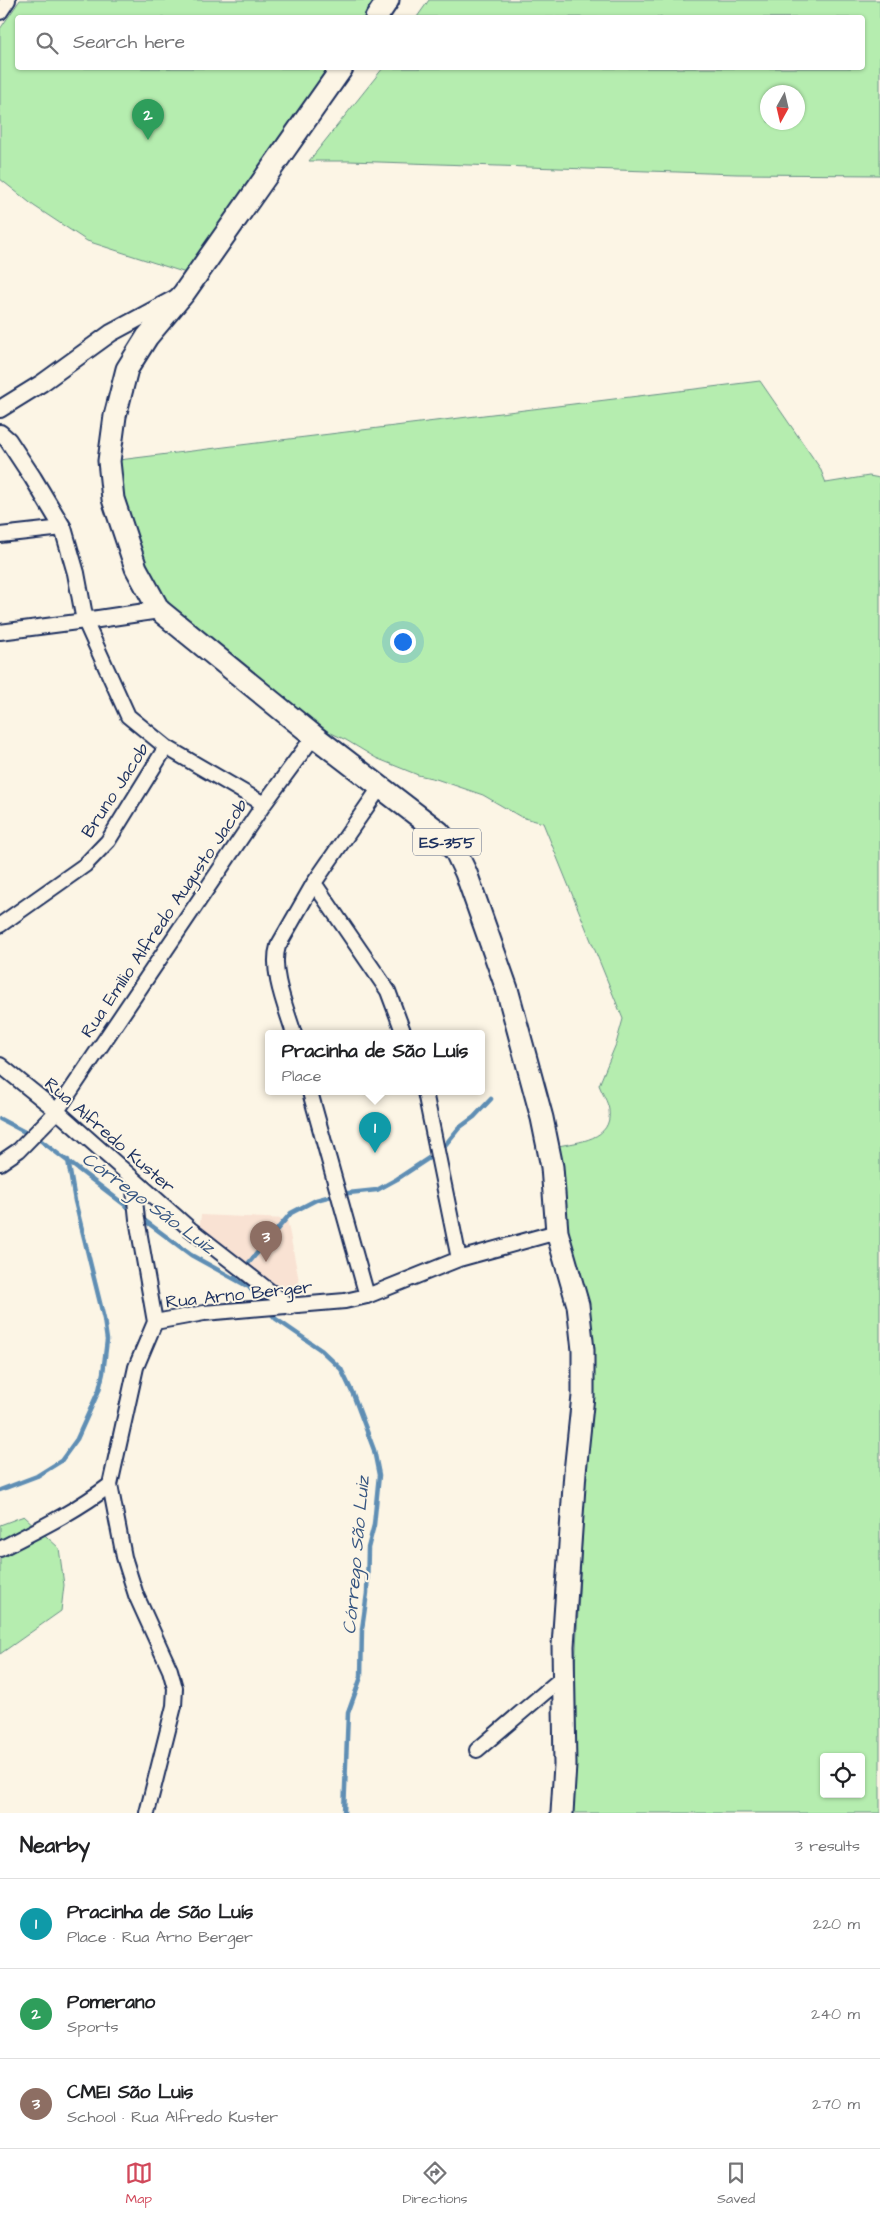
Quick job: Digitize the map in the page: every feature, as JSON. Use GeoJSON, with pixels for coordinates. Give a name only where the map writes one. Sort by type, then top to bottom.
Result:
{"type":"FeatureCollection","features":[{"type":"Feature","properties":{"kind":"main road"},"geometry":{"type":"LineString","coordinates":[[378,15],[388,0]]}},
{"type":"Feature","properties":{"kind":"main road","name":"ES-355"},"geometry":{"type":"LineString","coordinates":[[341,70],[184,293],[147,337],[127,369],[115,416],[109,462],[114,499],[136,568],[159,610],[314,736],[439,832],[456,852],[466,873],[507,989],[542,1118],[552,1167],[557,1232],[578,1306],[583,1350],[583,1396],[575,1472],[564,1636],[565,1765],[562,1813]]}},
{"type":"Feature","properties":{"kind":"street"},"geometry":{"type":"LineString","coordinates":[[0,12],[8,0]]}},
{"type":"Feature","properties":{"kind":"street"},"geometry":{"type":"LineString","coordinates":[[0,409],[42,383],[111,333],[184,293]]}},
{"type":"Feature","properties":{"kind":"street"},"geometry":{"type":"LineString","coordinates":[[0,433],[8,440],[63,528],[76,573],[84,621],[128,716],[166,747],[264,804]]}},
{"type":"Feature","properties":{"kind":"street"},"geometry":{"type":"LineString","coordinates":[[0,535],[63,528]]}},
{"type":"Feature","properties":{"kind":"street"},"geometry":{"type":"LineString","coordinates":[[0,632],[159,610]]}},
{"type":"Feature","properties":{"kind":"street","name":"Rua Emilio Alfredo Augusto Jacob"},"geometry":{"type":"LineString","coordinates":[[0,1163],[19,1150],[57,1111],[264,804],[314,736]]}},
{"type":"Feature","properties":{"kind":"street","name":"Bruno Jacob"},"geometry":{"type":"LineString","coordinates":[[0,925],[85,865],[108,841],[166,747]]}},
{"type":"Feature","properties":{"kind":"street"},"geometry":{"type":"LineString","coordinates":[[293,1030],[278,975],[276,954],[278,946],[314,883],[381,786]]}},
{"type":"Feature","properties":{"kind":"street"},"geometry":{"type":"LineString","coordinates":[[314,883],[388,991],[403,1030]]}},
{"type":"Feature","properties":{"kind":"street","name":"Rua Alfredo Kuster"},"geometry":{"type":"LineString","coordinates":[[0,1065],[57,1111],[133,1181],[190,1229],[290,1307]]}},
{"type":"Feature","properties":{"kind":"street"},"geometry":{"type":"LineString","coordinates":[[311,1095],[367,1296]]}},
{"type":"Feature","properties":{"kind":"street"},"geometry":{"type":"LineString","coordinates":[[426,1095],[458,1260]]}},
{"type":"Feature","properties":{"kind":"street"},"geometry":{"type":"LineString","coordinates":[[133,1181],[137,1219],[156,1322]]}},
{"type":"Feature","properties":{"kind":"street","name":"Rua Arno Berger"},"geometry":{"type":"LineString","coordinates":[[147,1813],[174,1706],[175,1688],[170,1670],[136,1595],[118,1530],[110,1484],[136,1367],[156,1322],[204,1313],[324,1304],[367,1296],[458,1260],[557,1232]]}},
{"type":"Feature","properties":{"kind":"street"},"geometry":{"type":"LineString","coordinates":[[0,1548],[54,1522],[86,1503],[110,1484]]}},
{"type":"Feature","properties":{"kind":"street"},"geometry":{"type":"LineString","coordinates":[[477,1750],[563,1677]]}},
{"type":"Feature","properties":{"kind":"shaded area"},"geometry":{"type":"Polygon","coordinates":[[[201,1215],[287,1219],[300,1286],[277,1288],[198,1238],[201,1215]]]}},
{"type":"Feature","properties":{"kind":"green space"},"geometry":{"type":"Polygon","coordinates":[[[20,0],[399,0],[389,15],[15,15],[15,70],[350,70],[186,273],[87,241],[34,206],[0,179],[0,29],[20,0]]]}},
{"type":"Feature","properties":{"kind":"green space"},"geometry":{"type":"Polygon","coordinates":[[[429,0],[880,0],[880,175],[737,174],[309,161],[381,70],[865,70],[865,15],[418,15],[429,0]]]}},
{"type":"Feature","properties":{"kind":"green space"},"geometry":{"type":"Polygon","coordinates":[[[760,381],[820,468],[826,483],[869,476],[880,478],[880,1813],[572,1813],[574,1685],[591,1374],[566,1270],[558,1146],[592,1138],[606,1128],[609,1120],[609,1110],[599,1085],[616,1044],[623,1019],[543,823],[521,817],[483,795],[418,775],[376,758],[346,740],[291,714],[192,638],[142,576],[120,498],[119,460],[760,381]]]}},
{"type":"Feature","properties":{"kind":"green space"},"geometry":{"type":"Polygon","coordinates":[[[24,1516],[59,1548],[64,1585],[61,1611],[0,1654],[0,1525],[24,1516]]]}},
{"type":"Feature","properties":{"kind":"waterway"},"geometry":{"type":"LineString","coordinates":[[235,1279],[291,1213],[316,1200],[339,1194],[377,1190],[397,1179],[441,1150],[459,1128],[474,1117],[491,1099]]}},
{"type":"Feature","properties":{"kind":"waterway","name":"Córrego São Luiz"},"geometry":{"type":"LineString","coordinates":[[0,1119],[40,1140],[134,1212]]}},
{"type":"Feature","properties":{"kind":"waterway"},"geometry":{"type":"LineString","coordinates":[[0,1490],[37,1476],[61,1461],[77,1439],[99,1390],[103,1373],[107,1340],[104,1319],[75,1201],[68,1160]]}},
{"type":"Feature","properties":{"kind":"waterway","name":"Córrego São Luiz"},"geometry":{"type":"LineString","coordinates":[[140,1217],[191,1255],[249,1287],[263,1304]]}},
{"type":"Feature","properties":{"kind":"waterway","name":"Córrego São Luiz"},"geometry":{"type":"LineString","coordinates":[[268,1310],[276,1319],[321,1350],[341,1369],[353,1394],[374,1450],[379,1475],[374,1525],[368,1548],[367,1593],[362,1629],[361,1677],[348,1713],[344,1813]]}},
{"type":"Feature","properties":{"kind":"place","name":"Pomerano"},"geometry":{"type":"Point","coordinates":[148,140]}},
{"type":"Feature","properties":{"kind":"place","name":"Pracinha de São Luís"},"geometry":{"type":"Point","coordinates":[375,1153]}},
{"type":"Feature","properties":{"kind":"place","name":"CMEI São Luis"},"geometry":{"type":"Point","coordinates":[266,1262]}}]}
